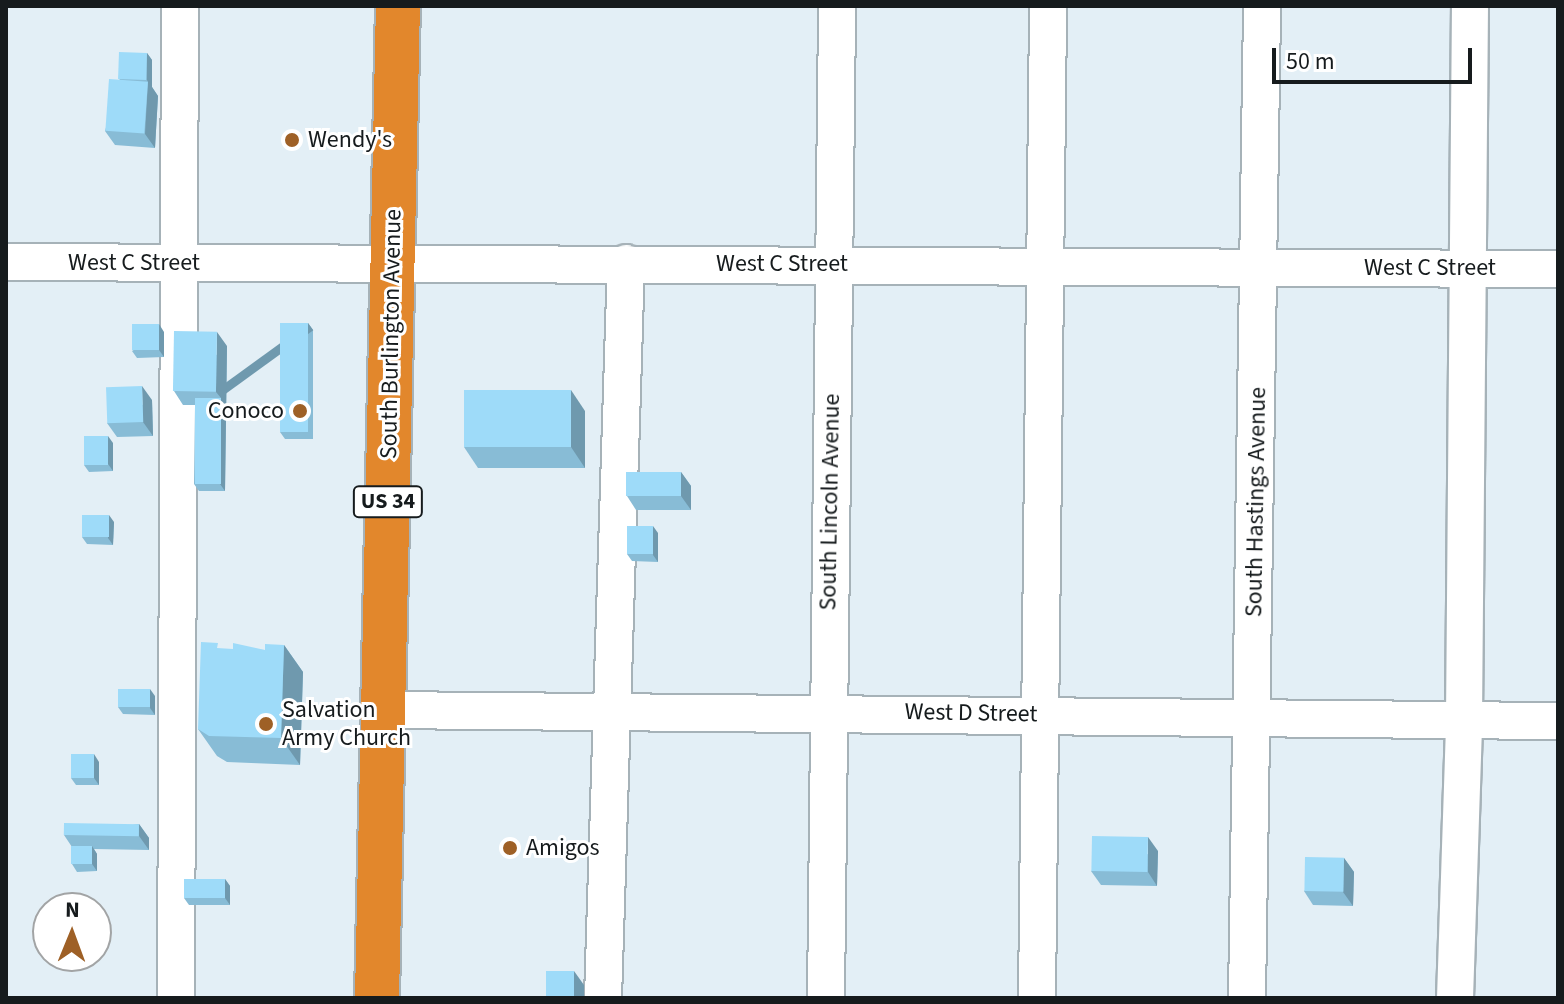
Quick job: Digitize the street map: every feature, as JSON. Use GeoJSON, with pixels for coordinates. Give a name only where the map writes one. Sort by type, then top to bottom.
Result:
{"type":"FeatureCollection","features":[{"type":"Feature","properties":{"kind":"highway","name":"South Burlington Avenue"},"geometry":{"type":"LineString","coordinates":[[377,998],[398,6]]}},
{"type":"Feature","properties":{"kind":"street"},"geometry":{"type":"LineString","coordinates":[[176,998],[180,6]]}},
{"type":"Feature","properties":{"kind":"street","name":"South Lincoln Avenue"},"geometry":{"type":"LineString","coordinates":[[826,998],[837,6]]}},
{"type":"Feature","properties":{"kind":"street"},"geometry":{"type":"LineString","coordinates":[[1037,998],[1048,266],[1048,6]]}},
{"type":"Feature","properties":{"kind":"street","name":"South Hastings Avenue"},"geometry":{"type":"LineString","coordinates":[[1247,998],[1254,718],[1262,6]]}},
{"type":"Feature","properties":{"kind":"street"},"geometry":{"type":"LineString","coordinates":[[1455,998],[1464,720],[1470,6]]}},
{"type":"Feature","properties":{"kind":"street","name":"West C Street"},"geometry":{"type":"LineString","coordinates":[[6,262],[178,264],[393,261],[1558,269]]}},
{"type":"Feature","properties":{"kind":"street"},"geometry":{"type":"LineString","coordinates":[[603,998],[626,263]]}},
{"type":"Feature","properties":{"kind":"street","name":"West D Street"},"geometry":{"type":"LineString","coordinates":[[384,710],[1558,721]]}},
{"type":"Feature","properties":{"kind":"building"},"geometry":{"type":"Polygon","coordinates":[[[119,52],[147,53],[146,80],[118,79],[119,52]]]}},
{"type":"Feature","properties":{"kind":"building"},"geometry":{"type":"Polygon","coordinates":[[[109,79],[148,82],[144,134],[105,131],[109,79]]]}},
{"type":"Feature","properties":{"kind":"building"},"geometry":{"type":"Polygon","coordinates":[[[280,323],[308,323],[308,432],[280,432],[280,323]]]}},
{"type":"Feature","properties":{"kind":"building"},"geometry":{"type":"Polygon","coordinates":[[[132,324],[159,324],[159,350],[132,350],[132,324]]]}},
{"type":"Feature","properties":{"kind":"building"},"geometry":{"type":"Polygon","coordinates":[[[174,331],[217,332],[216,392],[173,391],[174,331]]]}},
{"type":"Feature","properties":{"kind":"building"},"geometry":{"type":"Polygon","coordinates":[[[142,386],[143,422],[107,423],[106,387],[142,386]]]}},
{"type":"Feature","properties":{"kind":"building"},"geometry":{"type":"Polygon","coordinates":[[[464,390],[571,390],[571,447],[464,447],[464,390]]]}},
{"type":"Feature","properties":{"kind":"building"},"geometry":{"type":"Polygon","coordinates":[[[195,398],[221,398],[221,484],[195,484],[195,398]]]}},
{"type":"Feature","properties":{"kind":"building"},"geometry":{"type":"Polygon","coordinates":[[[84,436],[108,436],[108,465],[84,465],[84,436]]]}},
{"type":"Feature","properties":{"kind":"building"},"geometry":{"type":"Polygon","coordinates":[[[626,472],[681,472],[681,496],[626,496],[626,472]]]}},
{"type":"Feature","properties":{"kind":"building"},"geometry":{"type":"Polygon","coordinates":[[[82,515],[109,515],[109,537],[82,537],[82,515]]]}},
{"type":"Feature","properties":{"kind":"building"},"geometry":{"type":"Polygon","coordinates":[[[627,526],[653,526],[653,554],[627,554],[627,526]]]}},
{"type":"Feature","properties":{"kind":"building"},"geometry":{"type":"Polygon","coordinates":[[[201,642],[218,643],[217,648],[233,649],[233,643],[265,650],[265,644],[284,645],[281,738],[209,736],[198,729],[201,642]]]}},
{"type":"Feature","properties":{"kind":"building"},"geometry":{"type":"Polygon","coordinates":[[[118,689],[150,689],[150,707],[118,707],[118,689]]]}},
{"type":"Feature","properties":{"kind":"building"},"geometry":{"type":"Polygon","coordinates":[[[71,754],[94,754],[94,778],[71,778],[71,754]]]}},
{"type":"Feature","properties":{"kind":"building"},"geometry":{"type":"Polygon","coordinates":[[[64,823],[139,824],[139,836],[64,835],[64,823]]]}},
{"type":"Feature","properties":{"kind":"building"},"geometry":{"type":"Polygon","coordinates":[[[1092,836],[1148,837],[1147,872],[1091,871],[1092,836]]]}},
{"type":"Feature","properties":{"kind":"building"},"geometry":{"type":"Polygon","coordinates":[[[71,846],[92,846],[92,864],[71,864],[71,846]]]}},
{"type":"Feature","properties":{"kind":"building"},"geometry":{"type":"Polygon","coordinates":[[[1305,857],[1344,858],[1343,892],[1304,891],[1305,857]]]}},
{"type":"Feature","properties":{"kind":"building"},"geometry":{"type":"Polygon","coordinates":[[[184,879],[225,879],[225,898],[184,898],[184,879]]]}},
{"type":"Feature","properties":{"kind":"building"},"geometry":{"type":"Polygon","coordinates":[[[546,971],[574,971],[574,998],[546,998],[546,971]]]}},
{"type":"Feature","properties":{"kind":"place","name":"Wendy's"},"geometry":{"type":"Point","coordinates":[292,140]}},
{"type":"Feature","properties":{"kind":"place","name":"Conoco"},"geometry":{"type":"Point","coordinates":[300,411]}},
{"type":"Feature","properties":{"kind":"place","name":"Salvation Army Church"},"geometry":{"type":"Point","coordinates":[266,724]}},
{"type":"Feature","properties":{"kind":"place","name":"Amigos"},"geometry":{"type":"Point","coordinates":[510,848]}}]}
